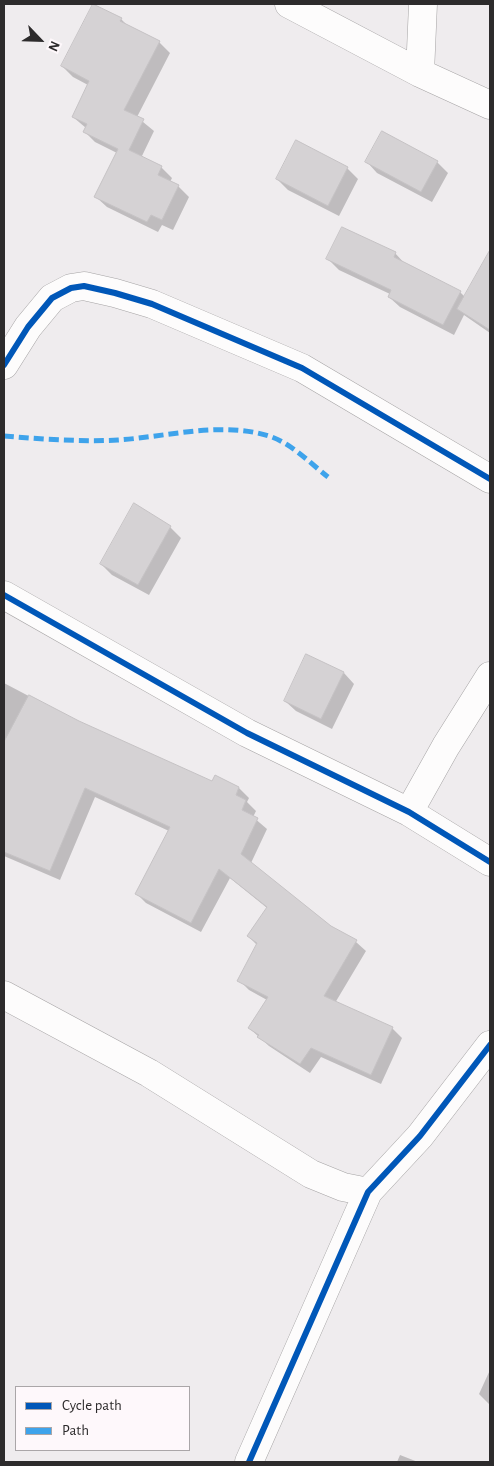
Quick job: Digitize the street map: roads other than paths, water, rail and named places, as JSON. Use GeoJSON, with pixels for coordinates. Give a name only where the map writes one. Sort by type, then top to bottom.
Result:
{"type":"FeatureCollection","features":[{"type":"Feature","properties":{"kind":"street"},"geometry":{"type":"LineString","coordinates":[[420,73],[423,4]]}},
{"type":"Feature","properties":{"kind":"street"},"geometry":{"type":"LineString","coordinates":[[294,5],[420,73],[490,105]]}},
{"type":"Feature","properties":{"kind":"street"},"geometry":{"type":"LineString","coordinates":[[4,365],[28,327],[52,298],[71,288],[84,286],[115,293],[152,304],[302,368],[490,478]]}},
{"type":"Feature","properties":{"kind":"street"},"geometry":{"type":"LineString","coordinates":[[4,595],[247,733],[410,812],[490,862]]}},
{"type":"Feature","properties":{"kind":"street"},"geometry":{"type":"LineString","coordinates":[[410,812],[446,746],[490,676]]}},
{"type":"Feature","properties":{"kind":"street"},"geometry":{"type":"LineString","coordinates":[[4,995],[149,1073],[311,1174],[343,1187],[368,1192]]}},
{"type":"Feature","properties":{"kind":"street"},"geometry":{"type":"LineString","coordinates":[[249,1462],[368,1192],[420,1136],[490,1045]]}}]}
